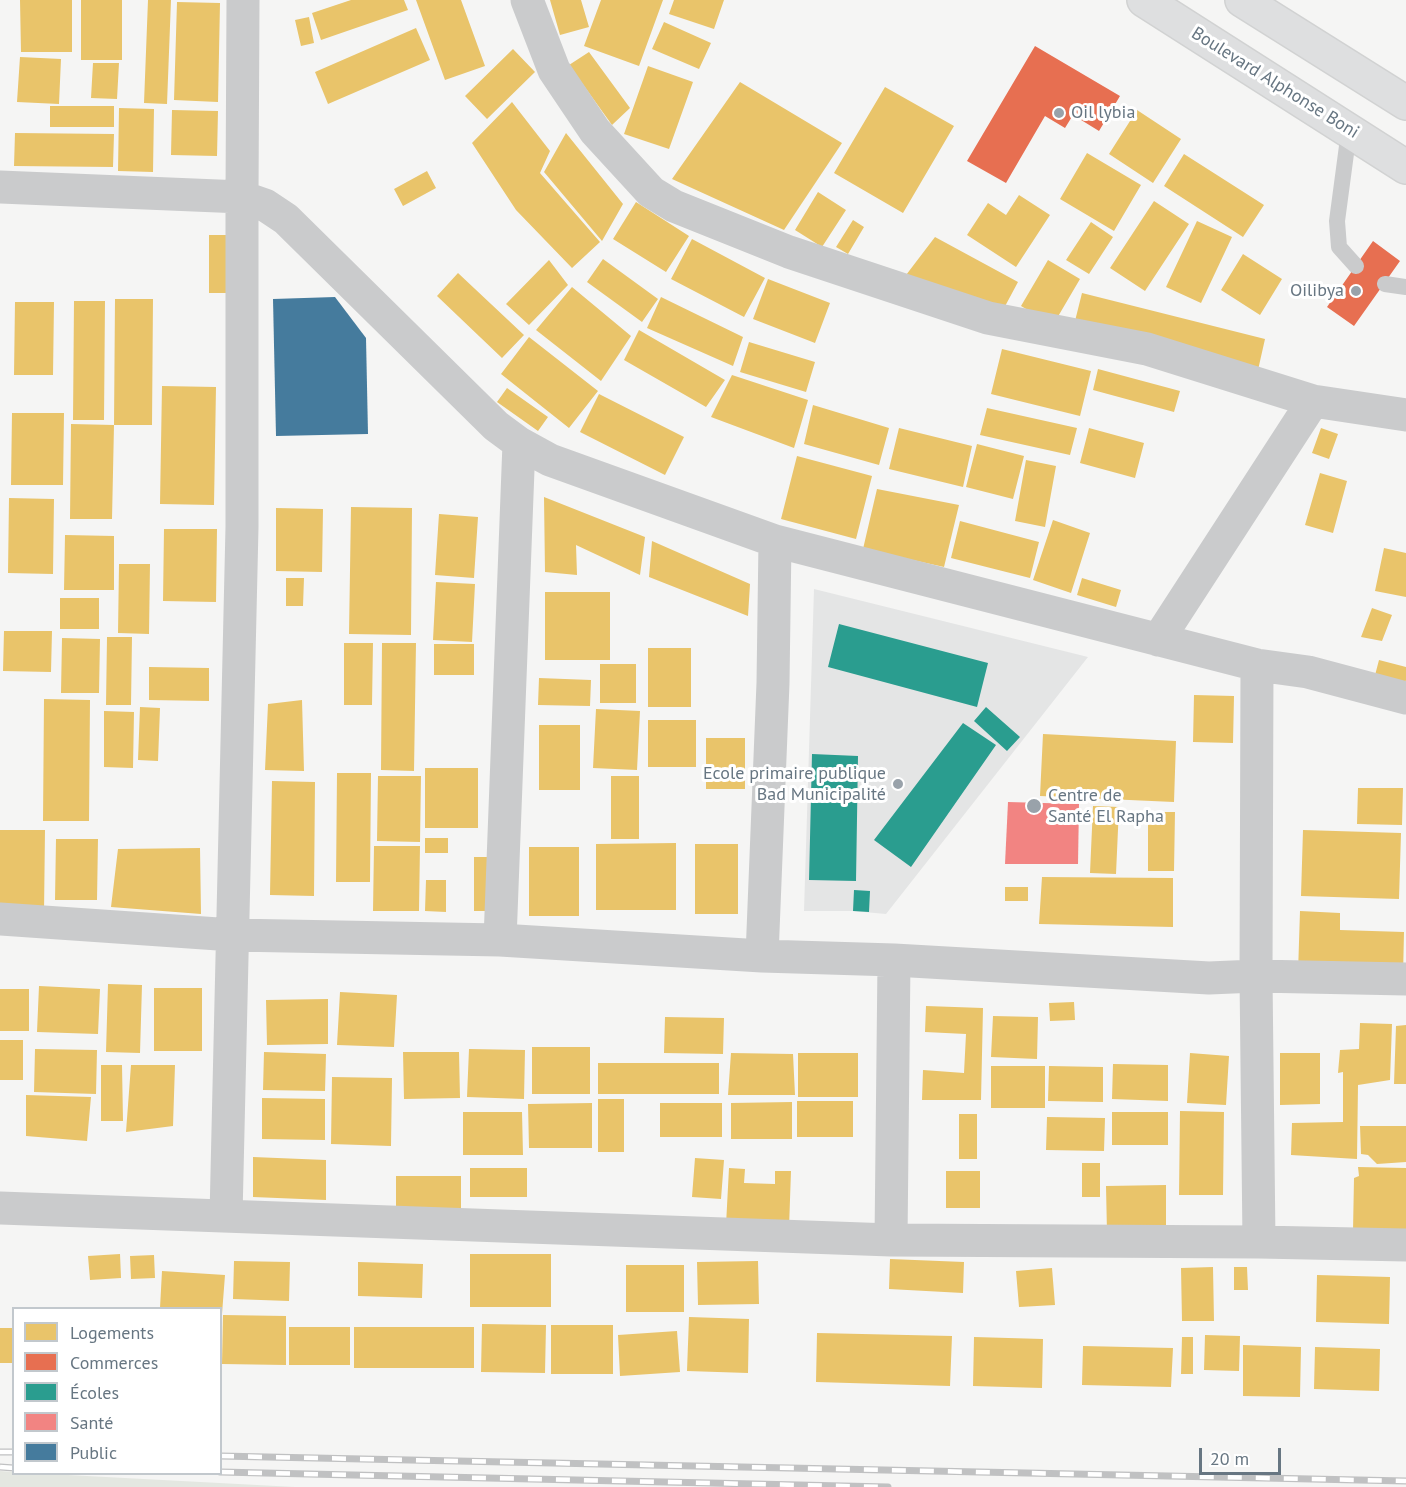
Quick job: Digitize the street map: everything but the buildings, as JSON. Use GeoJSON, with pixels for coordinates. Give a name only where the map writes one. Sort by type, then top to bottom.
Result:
{"type":"FeatureCollection","features":[{"type":"Feature","properties":{"kind":"main road","name":"Boulevard Alphonse Boni"},"geometry":{"type":"LineString","coordinates":[[1144,0],[1406,167]]}},
{"type":"Feature","properties":{"kind":"main road"},"geometry":{"type":"LineString","coordinates":[[1242,0],[1406,103]]}},
{"type":"Feature","properties":{"kind":"street"},"geometry":{"type":"LineString","coordinates":[[226,1216],[242,527],[243,0]]}},
{"type":"Feature","properties":{"kind":"street"},"geometry":{"type":"LineString","coordinates":[[527,0],[554,70],[595,131],[651,192],[674,206],[789,252],[988,318],[1147,349],[1313,401],[1406,415]]}},
{"type":"Feature","properties":{"kind":"street"},"geometry":{"type":"LineString","coordinates":[[0,187],[242,197],[265,205],[286,219],[496,426],[519,443],[550,460],[775,541],[1257,665],[1308,672],[1406,698]]}},
{"type":"Feature","properties":{"kind":"street"},"geometry":{"type":"LineString","coordinates":[[1158,640],[1313,401]]}},
{"type":"Feature","properties":{"kind":"street"},"geometry":{"type":"LineString","coordinates":[[500,940],[519,443]]}},
{"type":"Feature","properties":{"kind":"street"},"geometry":{"type":"LineString","coordinates":[[762,956],[773,683],[775,541]]}},
{"type":"Feature","properties":{"kind":"street"},"geometry":{"type":"LineString","coordinates":[[1257,665],[1256,976],[1260,1242]]}},
{"type":"Feature","properties":{"kind":"street"},"geometry":{"type":"LineString","coordinates":[[0,919],[233,935],[500,940],[762,956],[894,960],[1209,978],[1256,976],[1406,979]]}},
{"type":"Feature","properties":{"kind":"street"},"geometry":{"type":"LineString","coordinates":[[891,1240],[894,960]]}},
{"type":"Feature","properties":{"kind":"street"},"geometry":{"type":"LineString","coordinates":[[0,1208],[891,1240],[1406,1245]]}},
{"type":"Feature","properties":{"kind":"lane"},"geometry":{"type":"LineString","coordinates":[[1349,131],[1336,221],[1339,247],[1356,266]]}},
{"type":"Feature","properties":{"kind":"lane"},"geometry":{"type":"LineString","coordinates":[[1385,284],[1406,287]]}},
{"type":"Feature","properties":{"kind":"shaded area","name":"Ecole primaire publique Bad Municipalité"},"geometry":{"type":"Polygon","coordinates":[[[814,589],[1088,657],[886,914],[804,911],[814,589]]]}},
{"type":"Feature","properties":{"kind":"shaded area"},"geometry":{"type":"Polygon","coordinates":[[[0,1471],[12,1472],[12,1475],[68,1475],[295,1487],[0,1487],[0,1471]]]}},
{"type":"Feature","properties":{"kind":"railway"},"geometry":{"type":"LineString","coordinates":[[0,1452],[12,1452]]}},
{"type":"Feature","properties":{"kind":"railway"},"geometry":{"type":"LineString","coordinates":[[222,1456],[1406,1481]]}},
{"type":"Feature","properties":{"kind":"railway"},"geometry":{"type":"LineString","coordinates":[[0,1467],[12,1468]]}},
{"type":"Feature","properties":{"kind":"railway"},"geometry":{"type":"LineString","coordinates":[[222,1472],[888,1487]]}},
{"type":"Feature","properties":{"kind":"place","name":"Oil lybia"},"geometry":{"type":"Point","coordinates":[1059,113]}},
{"type":"Feature","properties":{"kind":"place","name":"Oilibya"},"geometry":{"type":"Point","coordinates":[1356,291]}},
{"type":"Feature","properties":{"kind":"place","name":"Ecole primaire publique Bad Municipalité"},"geometry":{"type":"Point","coordinates":[898,784]}},
{"type":"Feature","properties":{"kind":"place","name":"Centre de Santé El Rapha"},"geometry":{"type":"Point","coordinates":[1034,806]}}]}
